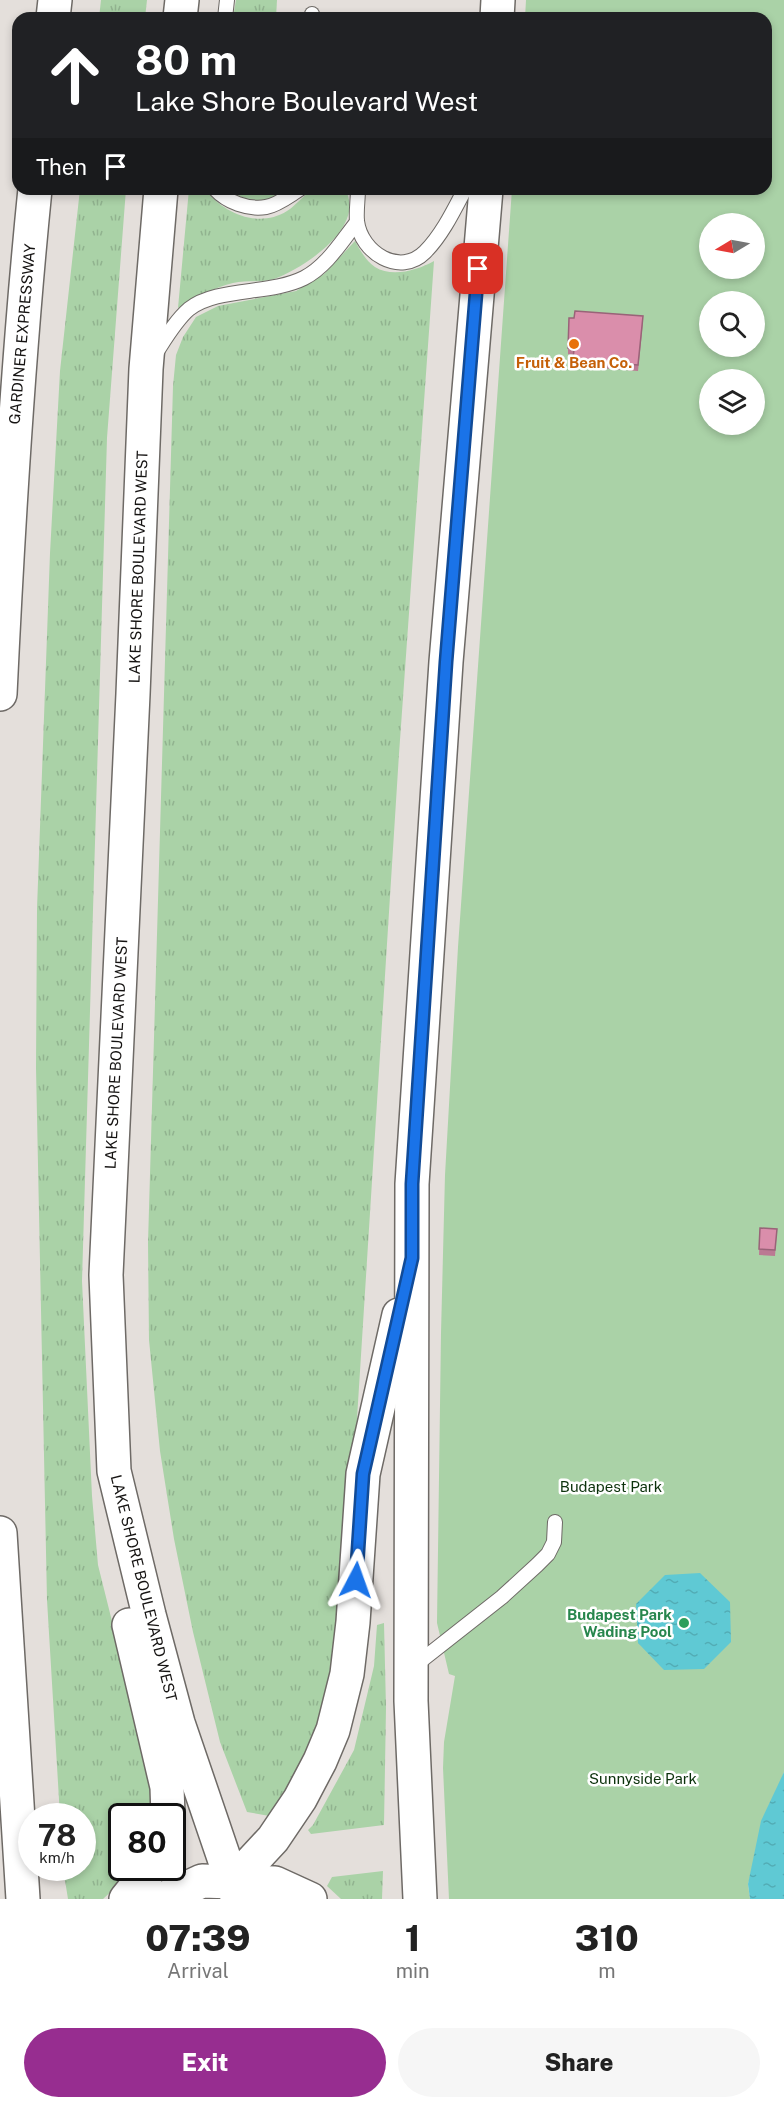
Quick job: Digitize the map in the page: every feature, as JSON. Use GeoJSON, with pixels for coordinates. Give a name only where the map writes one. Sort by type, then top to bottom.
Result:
{"type":"FeatureCollection","features":[{"type":"Feature","properties":{"kind":"main road","name":"GARDINER EXPRESSWAY"},"geometry":{"type":"LineString","coordinates":[[0,694],[8,522],[22,322],[34,195]]}},
{"type":"Feature","properties":{"kind":"main road","name":"LAKE SHORE BOULEVARD WEST"},"geometry":{"type":"LineString","coordinates":[[160,195],[146,369],[106,1275],[114,1471],[148,1615],[227,1893]]}},
{"type":"Feature","properties":{"kind":"main road"},"geometry":{"type":"LineString","coordinates":[[420,1899],[411,1701],[412,1184],[446,662],[485,195]]}},
{"type":"Feature","properties":{"kind":"main road"},"geometry":{"type":"LineString","coordinates":[[227,1893],[273,1839],[300,1799],[333,1730],[347,1674],[351,1643],[363,1474],[412,1258]]}},
{"type":"Feature","properties":{"kind":"main road"},"geometry":{"type":"LineString","coordinates":[[114,1471],[125,1608],[167,1787],[168,1803]]}},
{"type":"Feature","properties":{"kind":"main road"},"geometry":{"type":"LineString","coordinates":[[0,1533],[23,1898]]}},
{"type":"Feature","properties":{"kind":"main road"},"geometry":{"type":"LineString","coordinates":[[126,1899],[141,1881]]}},
{"type":"Feature","properties":{"kind":"main road"},"geometry":{"type":"LineString","coordinates":[[163,1899],[202,1881],[227,1893],[275,1883],[310,1899]]}},
{"type":"Feature","properties":{"kind":"lane"},"geometry":{"type":"LineString","coordinates":[[222,195],[228,200],[247,206],[267,207],[289,195]]}},
{"type":"Feature","properties":{"kind":"lane"},"geometry":{"type":"LineString","coordinates":[[358,195],[357,222],[367,245],[376,255],[394,262],[413,260],[424,253],[461,195]]}},
{"type":"Feature","properties":{"kind":"lane"},"geometry":{"type":"LineString","coordinates":[[146,369],[167,336],[189,309],[213,297],[281,286],[303,278],[320,268],[357,222]]}},
{"type":"Feature","properties":{"kind":"lane"},"geometry":{"type":"LineString","coordinates":[[411,1669],[502,1598],[548,1554],[554,1542],[555,1522]]}},
{"type":"Feature","properties":{"kind":"green space"},"geometry":{"type":"Polygon","coordinates":[[[101,0],[147,0],[146,12],[100,12],[101,0]]]}},
{"type":"Feature","properties":{"kind":"green space"},"geometry":{"type":"Polygon","coordinates":[[[236,0],[277,0],[276,12],[234,12],[236,0]]]}},
{"type":"Feature","properties":{"kind":"green space","name":"Budapest Park"},"geometry":{"type":"Polygon","coordinates":[[[526,0],[784,0],[784,1772],[748,1884],[750,1899],[449,1899],[443,1768],[444,1742],[455,1676],[449,1674],[437,1623],[445,1175],[458,947],[512,195],[772,195],[772,12],[525,12],[526,0]]]}},
{"type":"Feature","properties":{"kind":"green space"},"geometry":{"type":"Polygon","coordinates":[[[79,195],[126,195],[107,438],[82,1281],[92,1496],[98,1565],[156,1798],[155,1803],[108,1803],[108,1881],[120,1881],[103,1899],[68,1899],[65,1881],[96,1881],[96,1803],[59,1803],[47,1600],[36,1068],[37,909],[50,553],[60,371],[79,195]]]}},
{"type":"Feature","properties":{"kind":"green space"},"geometry":{"type":"Polygon","coordinates":[[[188,195],[210,195],[221,205],[242,216],[264,219],[287,211],[306,195],[347,195],[349,203],[347,218],[340,231],[329,244],[301,266],[274,279],[238,282],[218,287],[178,308],[188,195]]]}},
{"type":"Feature","properties":{"kind":"green space"},"geometry":{"type":"Polygon","coordinates":[[[238,195],[277,195],[257,200],[238,195]]]}},
{"type":"Feature","properties":{"kind":"green space"},"geometry":{"type":"Polygon","coordinates":[[[355,241],[369,262],[389,272],[405,272],[434,261],[399,754],[347,1577],[330,1705],[275,1817],[247,1812],[220,1742],[193,1632],[174,1539],[160,1451],[149,1340],[148,1243],[173,386],[176,355],[183,337],[196,317],[218,306],[296,291],[324,274],[355,241]]]}},
{"type":"Feature","properties":{"kind":"green space"},"geometry":{"type":"Polygon","coordinates":[[[384,1623],[386,1708],[384,1825],[311,1834],[308,1830],[313,1825],[354,1750],[374,1666],[377,1625],[384,1623]]]}},
{"type":"Feature","properties":{"kind":"green space"},"geometry":{"type":"Polygon","coordinates":[[[383,1871],[382,1899],[341,1899],[327,1886],[332,1877],[383,1871]]]}},
{"type":"Feature","properties":{"kind":"water","name":"Budapest Park Wading Pool"},"geometry":{"type":"Polygon","coordinates":[[[700,1573],[730,1602],[731,1642],[704,1669],[664,1670],[638,1643],[636,1604],[665,1575],[700,1573]]]}},
{"type":"Feature","properties":{"kind":"water"},"geometry":{"type":"Polygon","coordinates":[[[784,1772],[784,1899],[750,1899],[748,1884],[761,1821],[784,1772]]]}},
{"type":"Feature","properties":{"kind":"building"},"geometry":{"type":"Polygon","coordinates":[[[575,311],[643,316],[638,365],[573,360],[574,349],[568,348],[569,318],[574,318],[575,311]]]}},
{"type":"Feature","properties":{"kind":"building"},"geometry":{"type":"Polygon","coordinates":[[[760,1228],[777,1229],[775,1250],[759,1249],[760,1228]]]}},
{"type":"Feature","properties":{"kind":"place","name":"Fruit & Bean Co."},"geometry":{"type":"Point","coordinates":[574,344]}},
{"type":"Feature","properties":{"kind":"place","name":"Budapest Park Wading Pool"},"geometry":{"type":"Point","coordinates":[684,1623]}},
{"type":"Feature","properties":{"kind":"route"},"geometry":{"type":"LineString","coordinates":[[356,1580],[363,1474],[412,1258],[412,1184],[446,662],[478,269]]}},
{"type":"Feature","properties":{"kind":"park label","name":"Sunnyside Park"},"geometry":{"type":"Point","coordinates":[643,1778]}}]}
